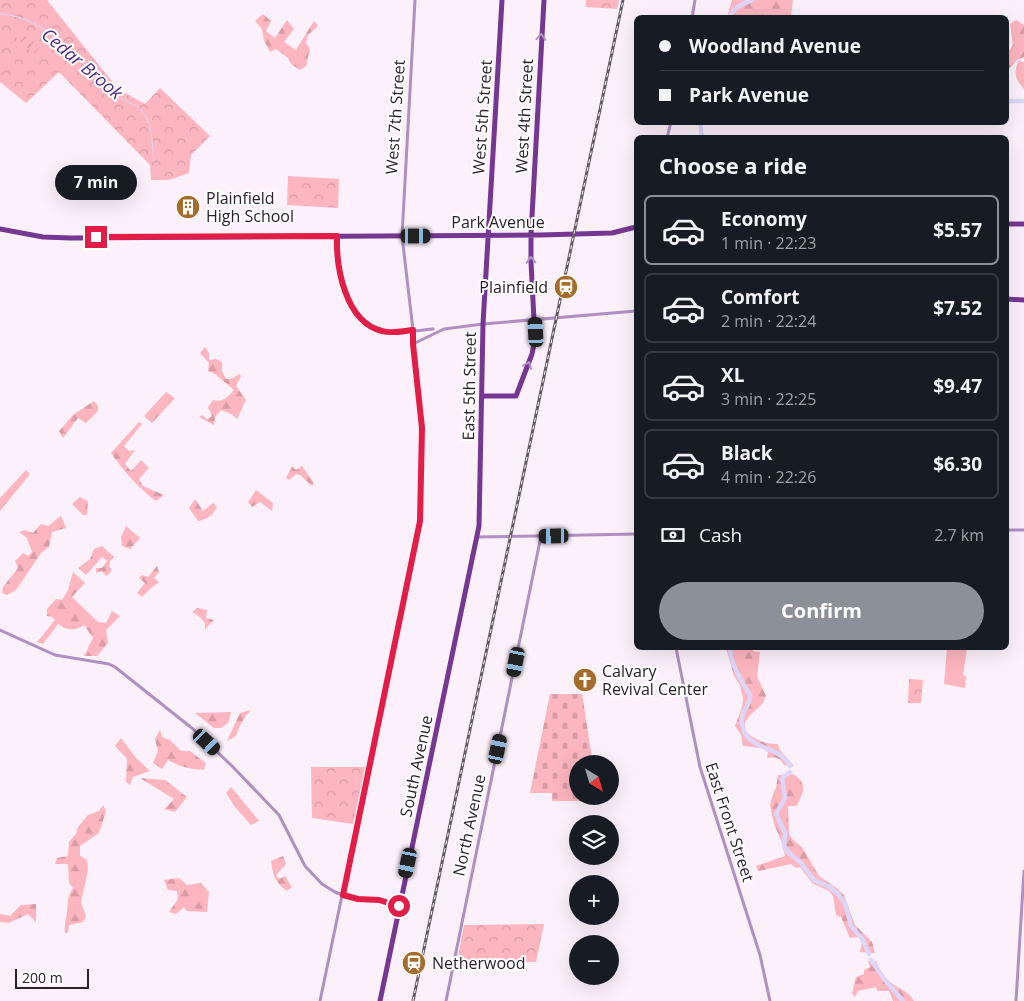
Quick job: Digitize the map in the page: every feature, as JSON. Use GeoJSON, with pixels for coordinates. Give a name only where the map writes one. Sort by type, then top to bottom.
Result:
{"type":"FeatureCollection","features":[{"type":"Feature","properties":{"kind":"main road","name":"West 5th Street"},"geometry":{"type":"LineString","coordinates":[[488,235],[502,0]]}},
{"type":"Feature","properties":{"kind":"main road","name":"West 4th Street"},"geometry":{"type":"LineString","coordinates":[[482,398],[485,396],[516,396],[536,339],[531,234],[544,0]]}},
{"type":"Feature","properties":{"kind":"main road"},"geometry":{"type":"LineString","coordinates":[[1009,224],[1024,224]]}},
{"type":"Feature","properties":{"kind":"main road","name":"Park Avenue"},"geometry":{"type":"LineString","coordinates":[[0,229],[51,238],[612,233],[634,228]]}},
{"type":"Feature","properties":{"kind":"main road","name":"East 5th Street"},"geometry":{"type":"LineString","coordinates":[[477,537],[479,526],[483,324],[488,235]]}},
{"type":"Feature","properties":{"kind":"main road"},"geometry":{"type":"LineString","coordinates":[[1009,300],[1024,300]]}},
{"type":"Feature","properties":{"kind":"main road"},"geometry":{"type":"LineString","coordinates":[[514,385],[520,386]]}},
{"type":"Feature","properties":{"kind":"main road","name":"South Avenue"},"geometry":{"type":"LineString","coordinates":[[380,1001],[477,537]]}},
{"type":"Feature","properties":{"kind":"street","name":"West 7th Street"},"geometry":{"type":"LineString","coordinates":[[320,1001],[420,521],[422,428],[402,236],[415,0]]}},
{"type":"Feature","properties":{"kind":"street"},"geometry":{"type":"LineString","coordinates":[[693,15],[696,0]]}},
{"type":"Feature","properties":{"kind":"street"},"geometry":{"type":"LineString","coordinates":[[337,236],[341,277],[348,298],[367,324],[381,331],[389,332],[433,329]]}},
{"type":"Feature","properties":{"kind":"street"},"geometry":{"type":"LineString","coordinates":[[413,344],[444,329],[634,311]]}},
{"type":"Feature","properties":{"kind":"street"},"geometry":{"type":"LineString","coordinates":[[1009,530],[1024,530]]}},
{"type":"Feature","properties":{"kind":"street"},"geometry":{"type":"LineString","coordinates":[[477,537],[634,534]]}},
{"type":"Feature","properties":{"kind":"street","name":"North Avenue"},"geometry":{"type":"LineString","coordinates":[[446,1001],[541,536]]}},
{"type":"Feature","properties":{"kind":"street"},"geometry":{"type":"LineString","coordinates":[[0,630],[55,655],[110,665],[158,700],[221,756],[279,815],[301,859],[310,872],[328,888],[358,899],[379,900],[399,906]]}},
{"type":"Feature","properties":{"kind":"street","name":"East Front Street"},"geometry":{"type":"LineString","coordinates":[[676,650],[700,767],[762,961],[770,1001]]}},
{"type":"Feature","properties":{"kind":"street"},"geometry":{"type":"LineString","coordinates":[[1016,1001],[1024,871]]}},
{"type":"Feature","properties":{"kind":"green space"},"geometry":{"type":"Polygon","coordinates":[[[0,0],[47,0],[118,89],[145,104],[160,88],[210,136],[191,155],[189,173],[169,180],[151,180],[150,165],[59,72],[26,103],[0,82],[0,0]]]}},
{"type":"Feature","properties":{"kind":"green space"},"geometry":{"type":"Polygon","coordinates":[[[586,0],[619,0],[617,9],[586,7],[586,0]]]}},
{"type":"Feature","properties":{"kind":"green space"},"geometry":{"type":"Polygon","coordinates":[[[732,0],[793,0],[791,15],[728,15],[732,0]]]}},
{"type":"Feature","properties":{"kind":"green space"},"geometry":{"type":"Polygon","coordinates":[[[263,14],[271,21],[266,31],[275,38],[287,20],[294,29],[284,42],[296,50],[314,21],[318,26],[308,35],[306,43],[310,49],[306,66],[300,70],[276,49],[270,52],[264,40],[262,29],[255,21],[263,14]]]}},
{"type":"Feature","properties":{"kind":"green space"},"geometry":{"type":"Polygon","coordinates":[[[1016,20],[1024,25],[1024,57],[1017,60],[1009,69],[1009,51],[1013,45],[1010,24],[1016,20]]]}},
{"type":"Feature","properties":{"kind":"green space"},"geometry":{"type":"Polygon","coordinates":[[[21,33],[35,43],[38,49],[35,53],[17,39],[17,36],[21,33]]]}},
{"type":"Feature","properties":{"kind":"green space"},"geometry":{"type":"Polygon","coordinates":[[[1019,60],[1024,63],[1024,89],[1016,75],[1019,60]]]}},
{"type":"Feature","properties":{"kind":"green space"},"geometry":{"type":"Polygon","coordinates":[[[288,176],[339,179],[338,208],[287,205],[288,176]]]}},
{"type":"Feature","properties":{"kind":"green space"},"geometry":{"type":"Polygon","coordinates":[[[205,347],[209,353],[209,360],[216,359],[222,362],[222,371],[226,379],[231,379],[239,374],[241,376],[236,386],[246,400],[237,419],[221,410],[215,417],[214,425],[199,417],[202,415],[207,419],[212,416],[208,407],[213,400],[222,400],[234,390],[215,374],[208,371],[209,363],[200,353],[205,347]]]}},
{"type":"Feature","properties":{"kind":"green space"},"geometry":{"type":"Polygon","coordinates":[[[166,392],[175,398],[152,423],[144,416],[166,392]]]}},
{"type":"Feature","properties":{"kind":"green space"},"geometry":{"type":"Polygon","coordinates":[[[94,401],[98,406],[98,411],[86,423],[78,418],[63,438],[59,431],[73,415],[94,401]]]}},
{"type":"Feature","properties":{"kind":"green space"},"geometry":{"type":"Polygon","coordinates":[[[139,422],[142,424],[124,446],[129,451],[135,450],[125,464],[131,471],[141,460],[149,468],[139,479],[143,486],[164,495],[156,501],[143,491],[111,453],[139,422]]]}},
{"type":"Feature","properties":{"kind":"green space"},"geometry":{"type":"Polygon","coordinates":[[[292,466],[296,470],[302,466],[314,483],[312,486],[300,475],[296,474],[289,480],[286,478],[292,466]]]}},
{"type":"Feature","properties":{"kind":"green space"},"geometry":{"type":"Polygon","coordinates":[[[26,470],[30,474],[0,511],[0,498],[26,470]]]}},
{"type":"Feature","properties":{"kind":"green space"},"geometry":{"type":"Polygon","coordinates":[[[256,490],[273,503],[272,511],[260,502],[252,507],[248,502],[256,490]]]}},
{"type":"Feature","properties":{"kind":"green space"},"geometry":{"type":"Polygon","coordinates":[[[80,497],[88,501],[87,515],[83,515],[72,504],[80,497]]]}},
{"type":"Feature","properties":{"kind":"green space"},"geometry":{"type":"Polygon","coordinates":[[[195,499],[203,511],[213,503],[217,507],[209,517],[198,521],[189,508],[195,499]]]}},
{"type":"Feature","properties":{"kind":"green space"},"geometry":{"type":"Polygon","coordinates":[[[61,516],[66,528],[52,532],[49,547],[41,553],[16,590],[7,595],[2,593],[3,587],[18,568],[15,561],[23,553],[28,556],[32,552],[27,538],[19,532],[25,530],[33,533],[41,524],[48,526],[61,516]]]}},
{"type":"Feature","properties":{"kind":"green space"},"geometry":{"type":"Polygon","coordinates":[[[126,526],[140,538],[130,549],[122,546],[121,537],[126,526]]]}},
{"type":"Feature","properties":{"kind":"green space"},"geometry":{"type":"Polygon","coordinates":[[[102,546],[114,557],[110,561],[109,566],[112,570],[107,576],[101,571],[96,573],[96,568],[102,568],[107,561],[102,557],[86,575],[78,568],[90,559],[94,549],[102,546]]]}},
{"type":"Feature","properties":{"kind":"green space"},"geometry":{"type":"Polygon","coordinates":[[[157,566],[159,572],[154,578],[159,582],[142,597],[137,593],[145,583],[139,578],[142,575],[148,577],[157,566]]]}},
{"type":"Feature","properties":{"kind":"green space"},"geometry":{"type":"Polygon","coordinates":[[[73,572],[85,583],[72,597],[98,622],[106,623],[112,611],[120,616],[106,630],[108,643],[97,656],[84,656],[93,638],[84,625],[71,629],[58,624],[43,644],[37,642],[55,620],[47,616],[47,609],[56,599],[62,600],[68,590],[73,572]]]}},
{"type":"Feature","properties":{"kind":"green space"},"geometry":{"type":"Polygon","coordinates":[[[197,608],[207,610],[206,618],[214,620],[205,629],[205,623],[192,612],[197,608]]]}},
{"type":"Feature","properties":{"kind":"green space"},"geometry":{"type":"Polygon","coordinates":[[[727,650],[753,650],[760,652],[757,676],[766,696],[763,703],[751,714],[745,723],[746,732],[757,740],[778,744],[779,749],[794,766],[784,765],[775,757],[767,758],[768,752],[761,748],[743,746],[741,735],[735,726],[742,707],[743,698],[740,685],[734,676],[727,650]]]}},
{"type":"Feature","properties":{"kind":"green space"},"geometry":{"type":"Polygon","coordinates":[[[947,650],[967,650],[963,675],[966,676],[965,688],[944,684],[947,650]]]}},
{"type":"Feature","properties":{"kind":"green space"},"geometry":{"type":"Polygon","coordinates":[[[909,679],[923,680],[921,703],[908,703],[909,679]]]}},
{"type":"Feature","properties":{"kind":"green space"},"geometry":{"type":"Polygon","coordinates":[[[550,694],[582,694],[592,755],[569,755],[569,801],[552,801],[552,793],[530,793],[550,694]]]}},
{"type":"Feature","properties":{"kind":"green space"},"geometry":{"type":"Polygon","coordinates":[[[251,710],[242,722],[236,736],[227,741],[240,713],[251,710]]]}},
{"type":"Feature","properties":{"kind":"green space"},"geometry":{"type":"Polygon","coordinates":[[[231,712],[228,723],[221,728],[214,728],[195,713],[231,712]]]}},
{"type":"Feature","properties":{"kind":"green space"},"geometry":{"type":"Polygon","coordinates":[[[160,730],[162,737],[170,740],[181,751],[190,751],[206,763],[204,770],[186,767],[168,760],[162,769],[153,763],[158,751],[155,739],[160,730]]]}},
{"type":"Feature","properties":{"kind":"green space"},"geometry":{"type":"Polygon","coordinates":[[[121,738],[136,758],[150,771],[133,777],[130,785],[126,782],[127,759],[115,746],[121,738]]]}},
{"type":"Feature","properties":{"kind":"green space"},"geometry":{"type":"Polygon","coordinates":[[[311,767],[365,767],[353,824],[312,818],[311,767]]]}},
{"type":"Feature","properties":{"kind":"green space"},"geometry":{"type":"Polygon","coordinates":[[[793,774],[801,781],[803,793],[796,806],[788,806],[789,834],[802,847],[819,876],[844,895],[855,925],[872,942],[875,953],[860,952],[862,942],[858,937],[850,938],[841,917],[836,915],[833,896],[829,891],[812,883],[800,867],[796,868],[791,864],[758,871],[756,866],[785,856],[774,824],[770,805],[778,775],[793,774]]]}},
{"type":"Feature","properties":{"kind":"green space"},"geometry":{"type":"Polygon","coordinates":[[[140,778],[165,780],[187,797],[175,812],[164,809],[174,799],[140,778]]]}},
{"type":"Feature","properties":{"kind":"green space"},"geometry":{"type":"Polygon","coordinates":[[[231,787],[259,821],[251,825],[235,807],[226,793],[231,787]]]}},
{"type":"Feature","properties":{"kind":"green space"},"geometry":{"type":"Polygon","coordinates":[[[103,805],[106,811],[99,833],[80,846],[80,856],[87,860],[88,870],[81,902],[86,917],[83,922],[69,925],[68,933],[65,933],[68,900],[73,888],[69,883],[68,864],[55,864],[57,858],[68,856],[69,842],[76,834],[78,827],[88,815],[99,811],[103,805]]]}},
{"type":"Feature","properties":{"kind":"green space"},"geometry":{"type":"Polygon","coordinates":[[[283,856],[286,864],[276,875],[279,879],[285,876],[292,887],[287,891],[275,878],[271,861],[283,856]]]}},
{"type":"Feature","properties":{"kind":"green space"},"geometry":{"type":"Polygon","coordinates":[[[179,878],[187,885],[201,883],[209,892],[207,912],[187,911],[184,907],[176,914],[169,912],[178,899],[177,891],[168,890],[164,880],[179,878]]]}},
{"type":"Feature","properties":{"kind":"green space"},"geometry":{"type":"Polygon","coordinates":[[[36,904],[36,922],[28,914],[9,923],[0,922],[0,914],[10,916],[21,905],[36,904]]]}},
{"type":"Feature","properties":{"kind":"green space"},"geometry":{"type":"Polygon","coordinates":[[[544,924],[536,962],[457,963],[464,925],[544,924]]]}},
{"type":"Feature","properties":{"kind":"green space"},"geometry":{"type":"Polygon","coordinates":[[[868,961],[876,961],[886,978],[909,994],[914,1001],[893,1001],[889,991],[877,991],[876,987],[858,991],[855,997],[852,993],[856,977],[864,974],[864,970],[870,967],[868,961]]]}},
{"type":"Feature","properties":{"kind":"waterway"},"geometry":{"type":"LineString","coordinates":[[731,15],[735,9],[752,0]]}},
{"type":"Feature","properties":{"kind":"waterway","name":"Cedar Brook"},"geometry":{"type":"LineString","coordinates":[[0,14],[17,17],[33,23],[48,32],[62,42],[111,92],[141,110],[149,124],[154,161]]}},
{"type":"Feature","properties":{"kind":"waterway"},"geometry":{"type":"LineString","coordinates":[[1009,101],[1024,101]]}},
{"type":"Feature","properties":{"kind":"waterway"},"geometry":{"type":"LineString","coordinates":[[700,125],[702,135]]}},
{"type":"Feature","properties":{"kind":"waterway"},"geometry":{"type":"LineString","coordinates":[[730,650],[734,666],[750,695],[749,703],[742,717],[746,735],[751,740],[780,755],[790,766]]}},
{"type":"Feature","properties":{"kind":"waterway"},"geometry":{"type":"LineString","coordinates":[[790,772],[782,778],[785,798],[776,814],[785,833],[784,846],[814,880],[830,887],[845,903],[851,926],[863,940],[869,954]]}},
{"type":"Feature","properties":{"kind":"waterway"},"geometry":{"type":"LineString","coordinates":[[871,960],[903,1001]]}},
{"type":"Feature","properties":{"kind":"railway"},"geometry":{"type":"LineString","coordinates":[[413,1001],[623,0]]}},
{"type":"Feature","properties":{"kind":"place","name":"Plainfield High School"},"geometry":{"type":"Point","coordinates":[188,207]}},
{"type":"Feature","properties":{"kind":"place","name":"Plainfield"},"geometry":{"type":"Point","coordinates":[566,287]}},
{"type":"Feature","properties":{"kind":"place","name":"Calvary Revival Center"},"geometry":{"type":"Point","coordinates":[585,680]}},
{"type":"Feature","properties":{"kind":"place","name":"Netherwood"},"geometry":{"type":"Point","coordinates":[414,963]}},
{"type":"Feature","properties":{"kind":"route"},"geometry":{"type":"LineString","coordinates":[[96,237],[337,236],[338,264],[343,285],[348,298],[360,316],[367,324],[377,330],[389,332],[413,330],[422,428],[420,521],[343,895],[350,898],[374,899],[399,906]]}}]}
